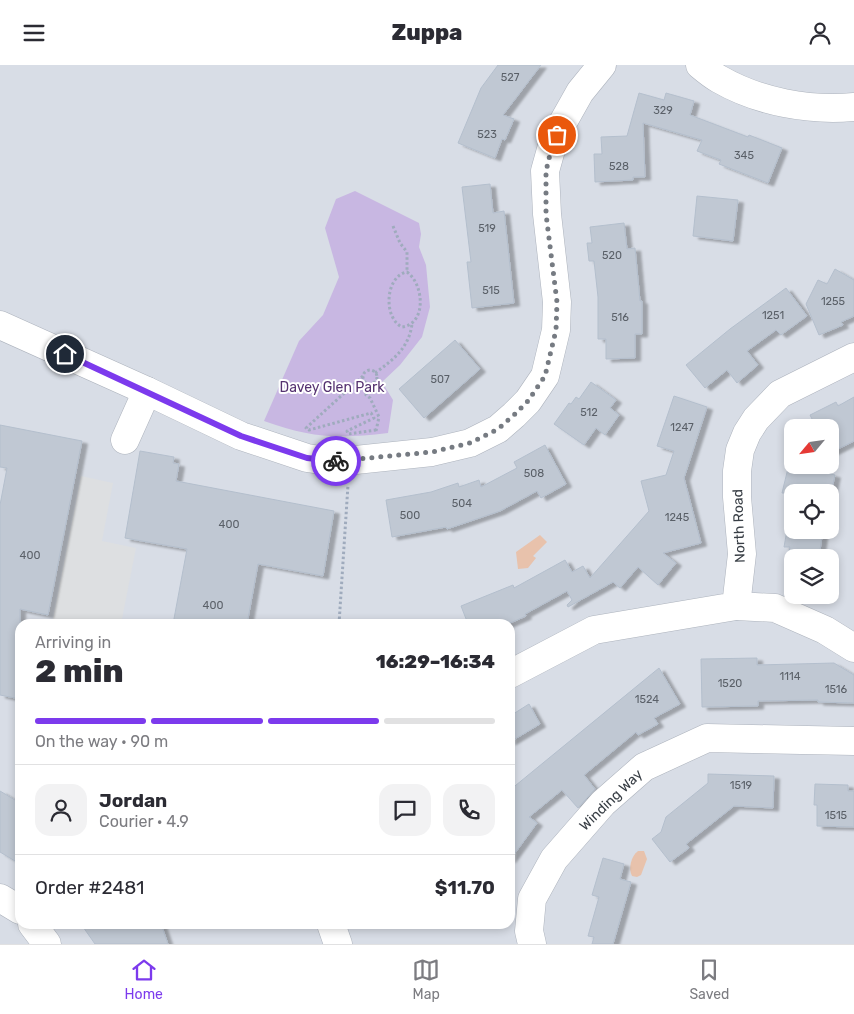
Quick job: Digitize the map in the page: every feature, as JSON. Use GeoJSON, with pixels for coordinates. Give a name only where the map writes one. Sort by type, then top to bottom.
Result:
{"type":"FeatureCollection","features":[{"type":"Feature","properties":{"kind":"street"},"geometry":{"type":"LineString","coordinates":[[0,325],[147,391],[241,436],[307,458],[346,461],[432,452],[470,443],[498,429],[514,415],[528,401],[545,376],[556,330],[557,302],[546,214],[546,171],[552,146],[562,124],[580,92],[602,65]]}},
{"type":"Feature","properties":{"kind":"street"},"geometry":{"type":"LineString","coordinates":[[700,65],[718,79],[755,95],[790,105],[834,109],[854,107]]}},
{"type":"Feature","properties":{"kind":"street","name":"North Road"},"geometry":{"type":"LineString","coordinates":[[736,606],[742,554],[737,497],[737,471],[740,450],[747,433],[756,419],[780,394],[854,357]]}},
{"type":"Feature","properties":{"kind":"street"},"geometry":{"type":"LineString","coordinates":[[125,440],[147,391]]}},
{"type":"Feature","properties":{"kind":"street"},"geometry":{"type":"LineString","coordinates":[[515,671],[594,630],[736,606],[775,608],[825,630],[854,648]]}},
{"type":"Feature","properties":{"kind":"street","name":"Winding Way"},"geometry":{"type":"LineString","coordinates":[[532,944],[529,931],[532,899],[554,859],[603,803],[644,767],[707,738],[854,741]]}},
{"type":"Feature","properties":{"kind":"street"},"geometry":{"type":"LineString","coordinates":[[0,897],[15,907]]}},
{"type":"Feature","properties":{"kind":"street"},"geometry":{"type":"LineString","coordinates":[[36,929],[48,944]]}},
{"type":"Feature","properties":{"kind":"street"},"geometry":{"type":"LineString","coordinates":[[333,929],[338,944]]}},
{"type":"Feature","properties":{"kind":"path"},"geometry":{"type":"LineString","coordinates":[[393,226],[400,243],[407,252],[407,272]]}},
{"type":"Feature","properties":{"kind":"path"},"geometry":{"type":"LineString","coordinates":[[375,373],[398,355],[411,333],[412,324],[418,314],[420,299],[416,282],[412,275],[407,272],[400,274],[394,282],[390,297],[390,307],[398,325],[402,327],[412,324]]}},
{"type":"Feature","properties":{"kind":"path"},"geometry":{"type":"LineString","coordinates":[[363,376],[367,383],[366,395],[370,398],[379,417],[376,430],[348,435],[347,431],[374,418],[371,413],[309,430],[306,428],[367,371],[375,373]]}},
{"type":"Feature","properties":{"kind":"path"},"geometry":{"type":"LineString","coordinates":[[367,383],[375,382],[377,377],[375,373]]}},
{"type":"Feature","properties":{"kind":"path"},"geometry":{"type":"LineString","coordinates":[[339,619],[348,483],[346,461]]}},
{"type":"Feature","properties":{"kind":"shaded area"},"geometry":{"type":"Polygon","coordinates":[[[0,65],[854,65],[854,944],[0,944],[0,65]]]}},
{"type":"Feature","properties":{"kind":"shaded area"},"geometry":{"type":"Polygon","coordinates":[[[81,476],[113,483],[102,541],[136,548],[122,619],[53,619],[81,476]]]}},
{"type":"Feature","properties":{"kind":"shaded area"},"geometry":{"type":"Polygon","coordinates":[[[540,535],[547,542],[533,556],[536,558],[528,568],[518,569],[516,552],[540,535]]]}},
{"type":"Feature","properties":{"kind":"shaded area"},"geometry":{"type":"Polygon","coordinates":[[[638,851],[644,851],[647,859],[641,875],[637,877],[632,876],[630,866],[632,859],[638,851]]]}},
{"type":"Feature","properties":{"kind":"green space","name":"Davey Glen Park"},"geometry":{"type":"Polygon","coordinates":[[[355,191],[419,223],[421,234],[419,247],[426,265],[430,307],[422,337],[400,365],[382,382],[393,400],[388,433],[325,436],[296,431],[264,421],[299,341],[323,315],[339,277],[325,228],[336,199],[355,191]]]}},
{"type":"Feature","properties":{"kind":"building"},"geometry":{"type":"Polygon","coordinates":[[[498,65],[541,65],[503,115],[514,119],[505,140],[502,139],[495,158],[458,143],[481,88],[498,65]]]}},
{"type":"Feature","properties":{"kind":"building"},"geometry":{"type":"Polygon","coordinates":[[[639,93],[664,100],[666,93],[694,101],[690,115],[782,148],[768,183],[719,164],[721,160],[697,151],[702,140],[643,123],[645,177],[633,177],[633,180],[595,182],[594,154],[602,154],[601,137],[627,136],[639,93]]]}},
{"type":"Feature","properties":{"kind":"building"},"geometry":{"type":"Polygon","coordinates":[[[490,184],[493,213],[504,211],[514,303],[472,308],[467,262],[471,262],[462,187],[490,184]]]}},
{"type":"Feature","properties":{"kind":"building"},"geometry":{"type":"Polygon","coordinates":[[[697,196],[738,200],[733,241],[693,236],[697,196]]]}},
{"type":"Feature","properties":{"kind":"building"},"geometry":{"type":"Polygon","coordinates":[[[624,223],[627,249],[635,248],[640,301],[642,301],[642,334],[635,334],[635,358],[606,359],[606,339],[598,339],[598,297],[594,261],[589,261],[587,243],[592,243],[590,227],[624,223]]]}},
{"type":"Feature","properties":{"kind":"building"},"geometry":{"type":"Polygon","coordinates":[[[835,269],[854,280],[854,316],[841,322],[843,325],[819,335],[806,304],[818,280],[827,284],[835,269]]]}},
{"type":"Feature","properties":{"kind":"building"},"geometry":{"type":"Polygon","coordinates":[[[786,288],[807,316],[781,335],[776,330],[747,351],[758,365],[737,383],[727,370],[705,388],[686,365],[730,329],[786,288]]]}},
{"type":"Feature","properties":{"kind":"building"},"geometry":{"type":"Polygon","coordinates":[[[455,340],[480,369],[424,418],[399,389],[455,340]]]}},
{"type":"Feature","properties":{"kind":"building"},"geometry":{"type":"Polygon","coordinates":[[[591,382],[616,400],[610,408],[619,415],[605,435],[596,428],[584,445],[554,424],[569,403],[571,404],[576,397],[579,399],[591,382]]]}},
{"type":"Feature","properties":{"kind":"building"},"geometry":{"type":"Polygon","coordinates":[[[674,396],[707,407],[684,478],[701,543],[663,553],[676,563],[658,585],[638,567],[620,588],[613,582],[568,607],[567,605],[572,600],[567,591],[515,621],[515,619],[466,619],[461,606],[513,585],[514,588],[565,560],[572,572],[583,566],[590,578],[649,511],[641,481],[666,475],[674,451],[657,446],[674,396]]]}},
{"type":"Feature","properties":{"kind":"building"},"geometry":{"type":"Polygon","coordinates":[[[854,397],[854,441],[839,448],[839,419],[812,419],[810,415],[836,402],[838,406],[854,397]]]}},
{"type":"Feature","properties":{"kind":"building"},"geometry":{"type":"Polygon","coordinates":[[[0,425],[82,441],[48,615],[20,609],[20,619],[15,619],[15,698],[0,695],[0,505],[7,468],[0,467],[0,425]]]}},
{"type":"Feature","properties":{"kind":"building"},"geometry":{"type":"Polygon","coordinates":[[[545,445],[566,484],[541,498],[537,491],[500,511],[447,529],[446,527],[392,537],[386,500],[431,492],[458,483],[459,487],[479,480],[481,487],[517,468],[514,462],[545,445]]]}},
{"type":"Feature","properties":{"kind":"building"},"geometry":{"type":"Polygon","coordinates":[[[140,451],[174,457],[173,463],[179,464],[176,481],[334,511],[323,576],[258,564],[248,619],[174,619],[187,549],[125,538],[140,451]]]}},
{"type":"Feature","properties":{"kind":"building"},"geometry":{"type":"Polygon","coordinates":[[[787,474],[835,475],[833,484],[784,484],[787,474]]]}},
{"type":"Feature","properties":{"kind":"building"},"geometry":{"type":"Polygon","coordinates":[[[785,539],[822,539],[820,549],[790,549],[790,547],[784,547],[785,539]]]}},
{"type":"Feature","properties":{"kind":"building"},"geometry":{"type":"Polygon","coordinates":[[[757,658],[757,665],[834,663],[854,675],[854,703],[818,702],[818,700],[758,701],[758,706],[702,707],[701,659],[757,658]]]}},
{"type":"Feature","properties":{"kind":"building"},"geometry":{"type":"Polygon","coordinates":[[[659,668],[680,704],[654,718],[658,724],[638,735],[636,732],[584,775],[595,789],[578,808],[562,790],[529,817],[537,823],[515,853],[515,786],[659,668]]]}},
{"type":"Feature","properties":{"kind":"building"},"geometry":{"type":"Polygon","coordinates":[[[529,704],[540,724],[515,739],[515,713],[529,704]]]}},
{"type":"Feature","properties":{"kind":"building"},"geometry":{"type":"Polygon","coordinates":[[[708,774],[774,776],[773,808],[734,806],[686,844],[689,848],[670,862],[652,839],[661,832],[666,817],[708,783],[708,774]]]}},
{"type":"Feature","properties":{"kind":"building"},"geometry":{"type":"Polygon","coordinates":[[[815,784],[848,785],[848,791],[854,791],[854,827],[817,826],[817,805],[814,805],[815,784]]]}},
{"type":"Feature","properties":{"kind":"building"},"geometry":{"type":"Polygon","coordinates":[[[0,791],[15,800],[15,861],[0,852],[0,791]]]}},
{"type":"Feature","properties":{"kind":"building"},"geometry":{"type":"Polygon","coordinates":[[[603,858],[624,864],[620,879],[631,882],[613,944],[592,944],[594,937],[588,936],[599,897],[592,895],[603,858]]]}},
{"type":"Feature","properties":{"kind":"building"},"geometry":{"type":"Polygon","coordinates":[[[84,929],[163,929],[168,944],[95,944],[84,929]]]}},
{"type":"Feature","properties":{"kind":"way so far"},"geometry":{"type":"LineString","coordinates":[[336,461],[432,452],[470,443],[498,429],[514,415],[528,401],[545,376],[556,330],[557,302],[546,214],[546,171],[552,146],[557,135]]}},
{"type":"Feature","properties":{"kind":"route"},"geometry":{"type":"LineString","coordinates":[[65,354],[241,436],[307,458],[336,461]]}}]}
